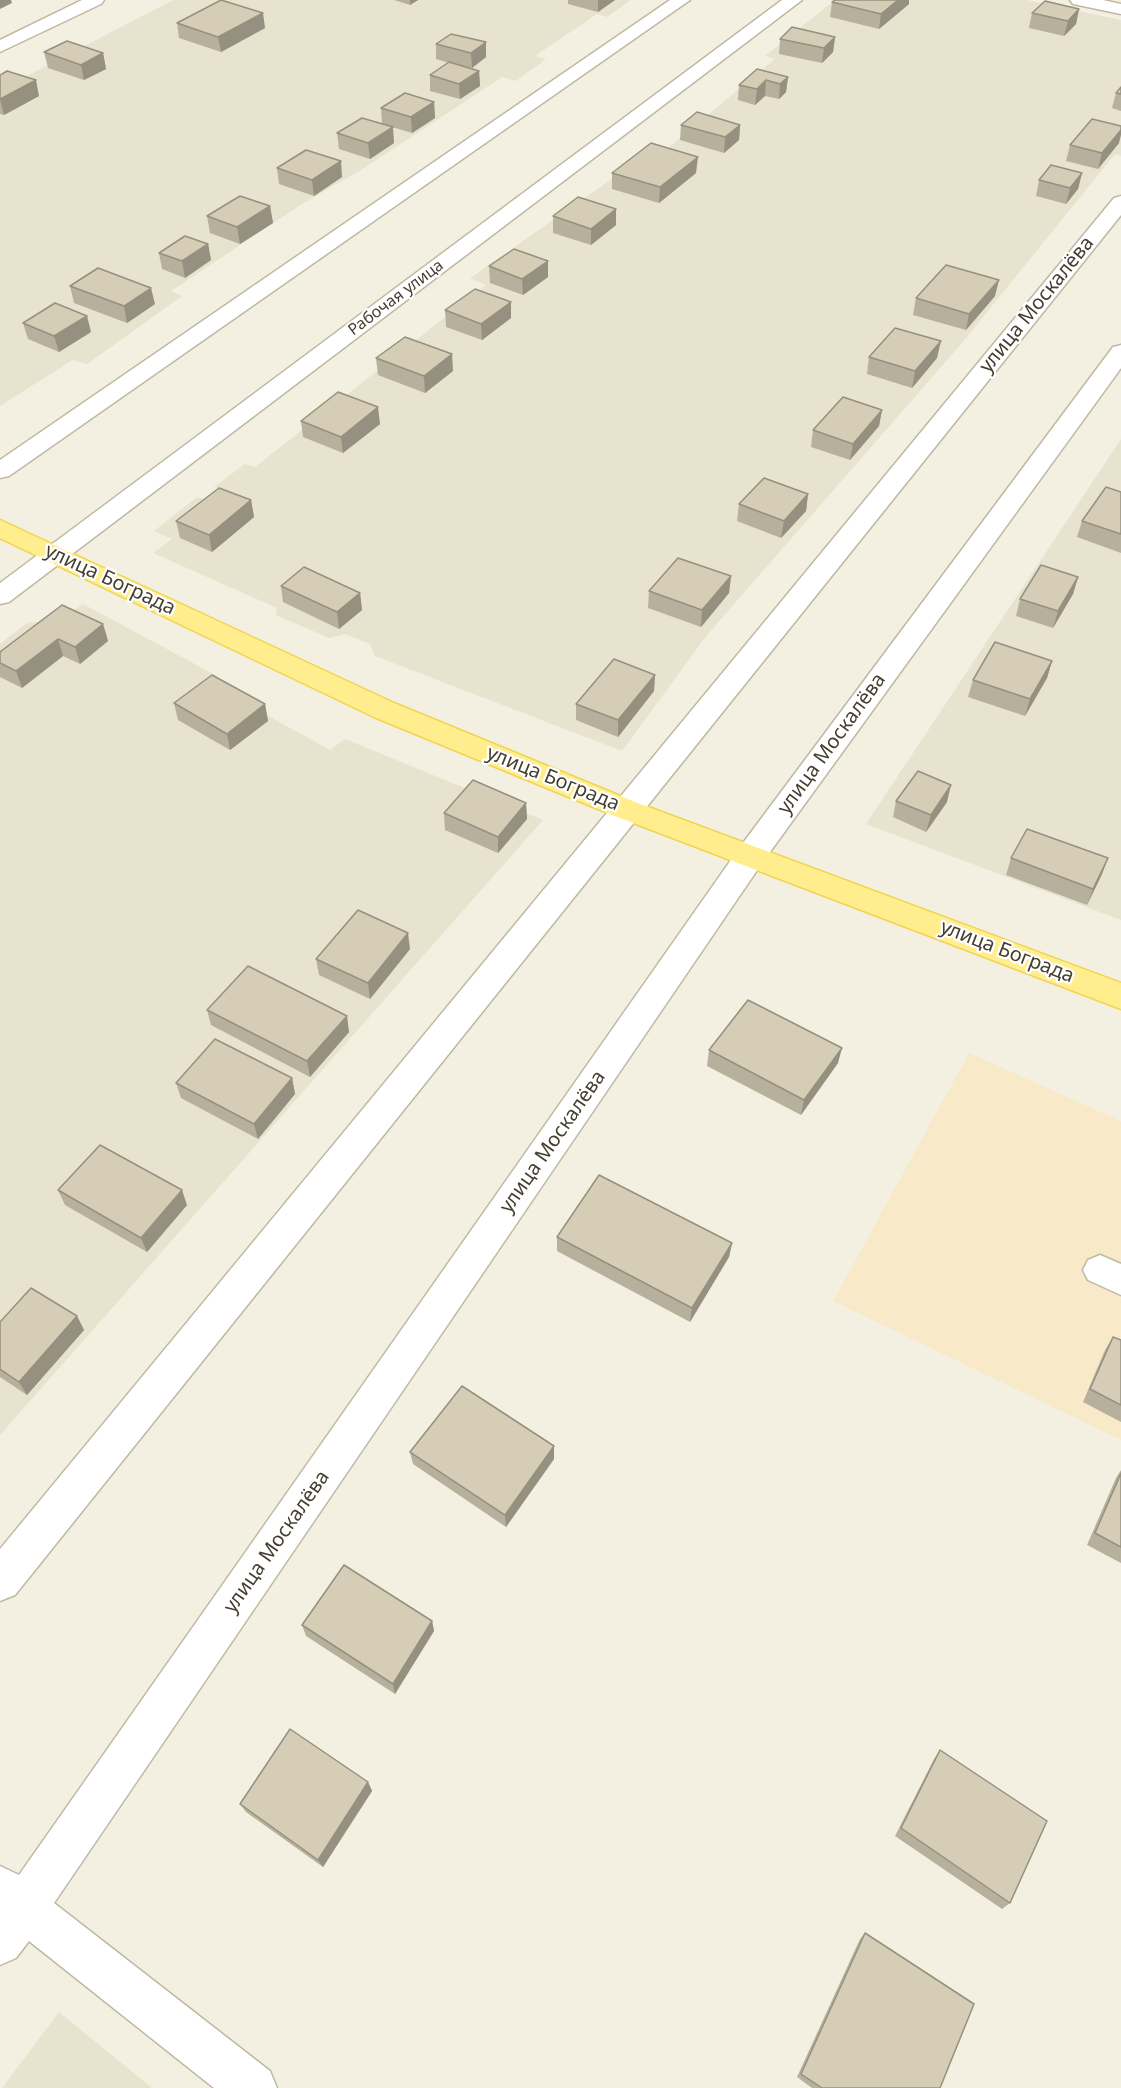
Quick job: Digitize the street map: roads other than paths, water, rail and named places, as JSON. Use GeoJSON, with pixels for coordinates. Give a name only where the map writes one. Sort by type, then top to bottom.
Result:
{"type":"FeatureCollection","features":[{"type":"Feature","properties":{"kind":"main road","name":"улица Бограда"},"geometry":{"type":"LineString","coordinates":[[0,528],[384,710],[626,809],[1121,996]]}},
{"type":"Feature","properties":{"kind":"street"},"geometry":{"type":"LineString","coordinates":[[0,47],[95,0]]}},
{"type":"Feature","properties":{"kind":"street"},"geometry":{"type":"LineString","coordinates":[[0,471],[681,0]]}},
{"type":"Feature","properties":{"kind":"street","name":"Рабочая улица"},"geometry":{"type":"LineString","coordinates":[[0,596],[793,0]]}},
{"type":"Feature","properties":{"kind":"street"},"geometry":{"type":"LineString","coordinates":[[1079,0],[1121,9]]}},
{"type":"Feature","properties":{"kind":"street","name":"улица Москалёва"},"geometry":{"type":"LineString","coordinates":[[0,1581],[1121,202]]}},
{"type":"Feature","properties":{"kind":"street","name":"улица Москалёва"},"geometry":{"type":"LineString","coordinates":[[8,1914],[751,855],[1121,352]]}},
{"type":"Feature","properties":{"kind":"street"},"geometry":{"type":"LineString","coordinates":[[8,1914],[253,2088]]}}]}
